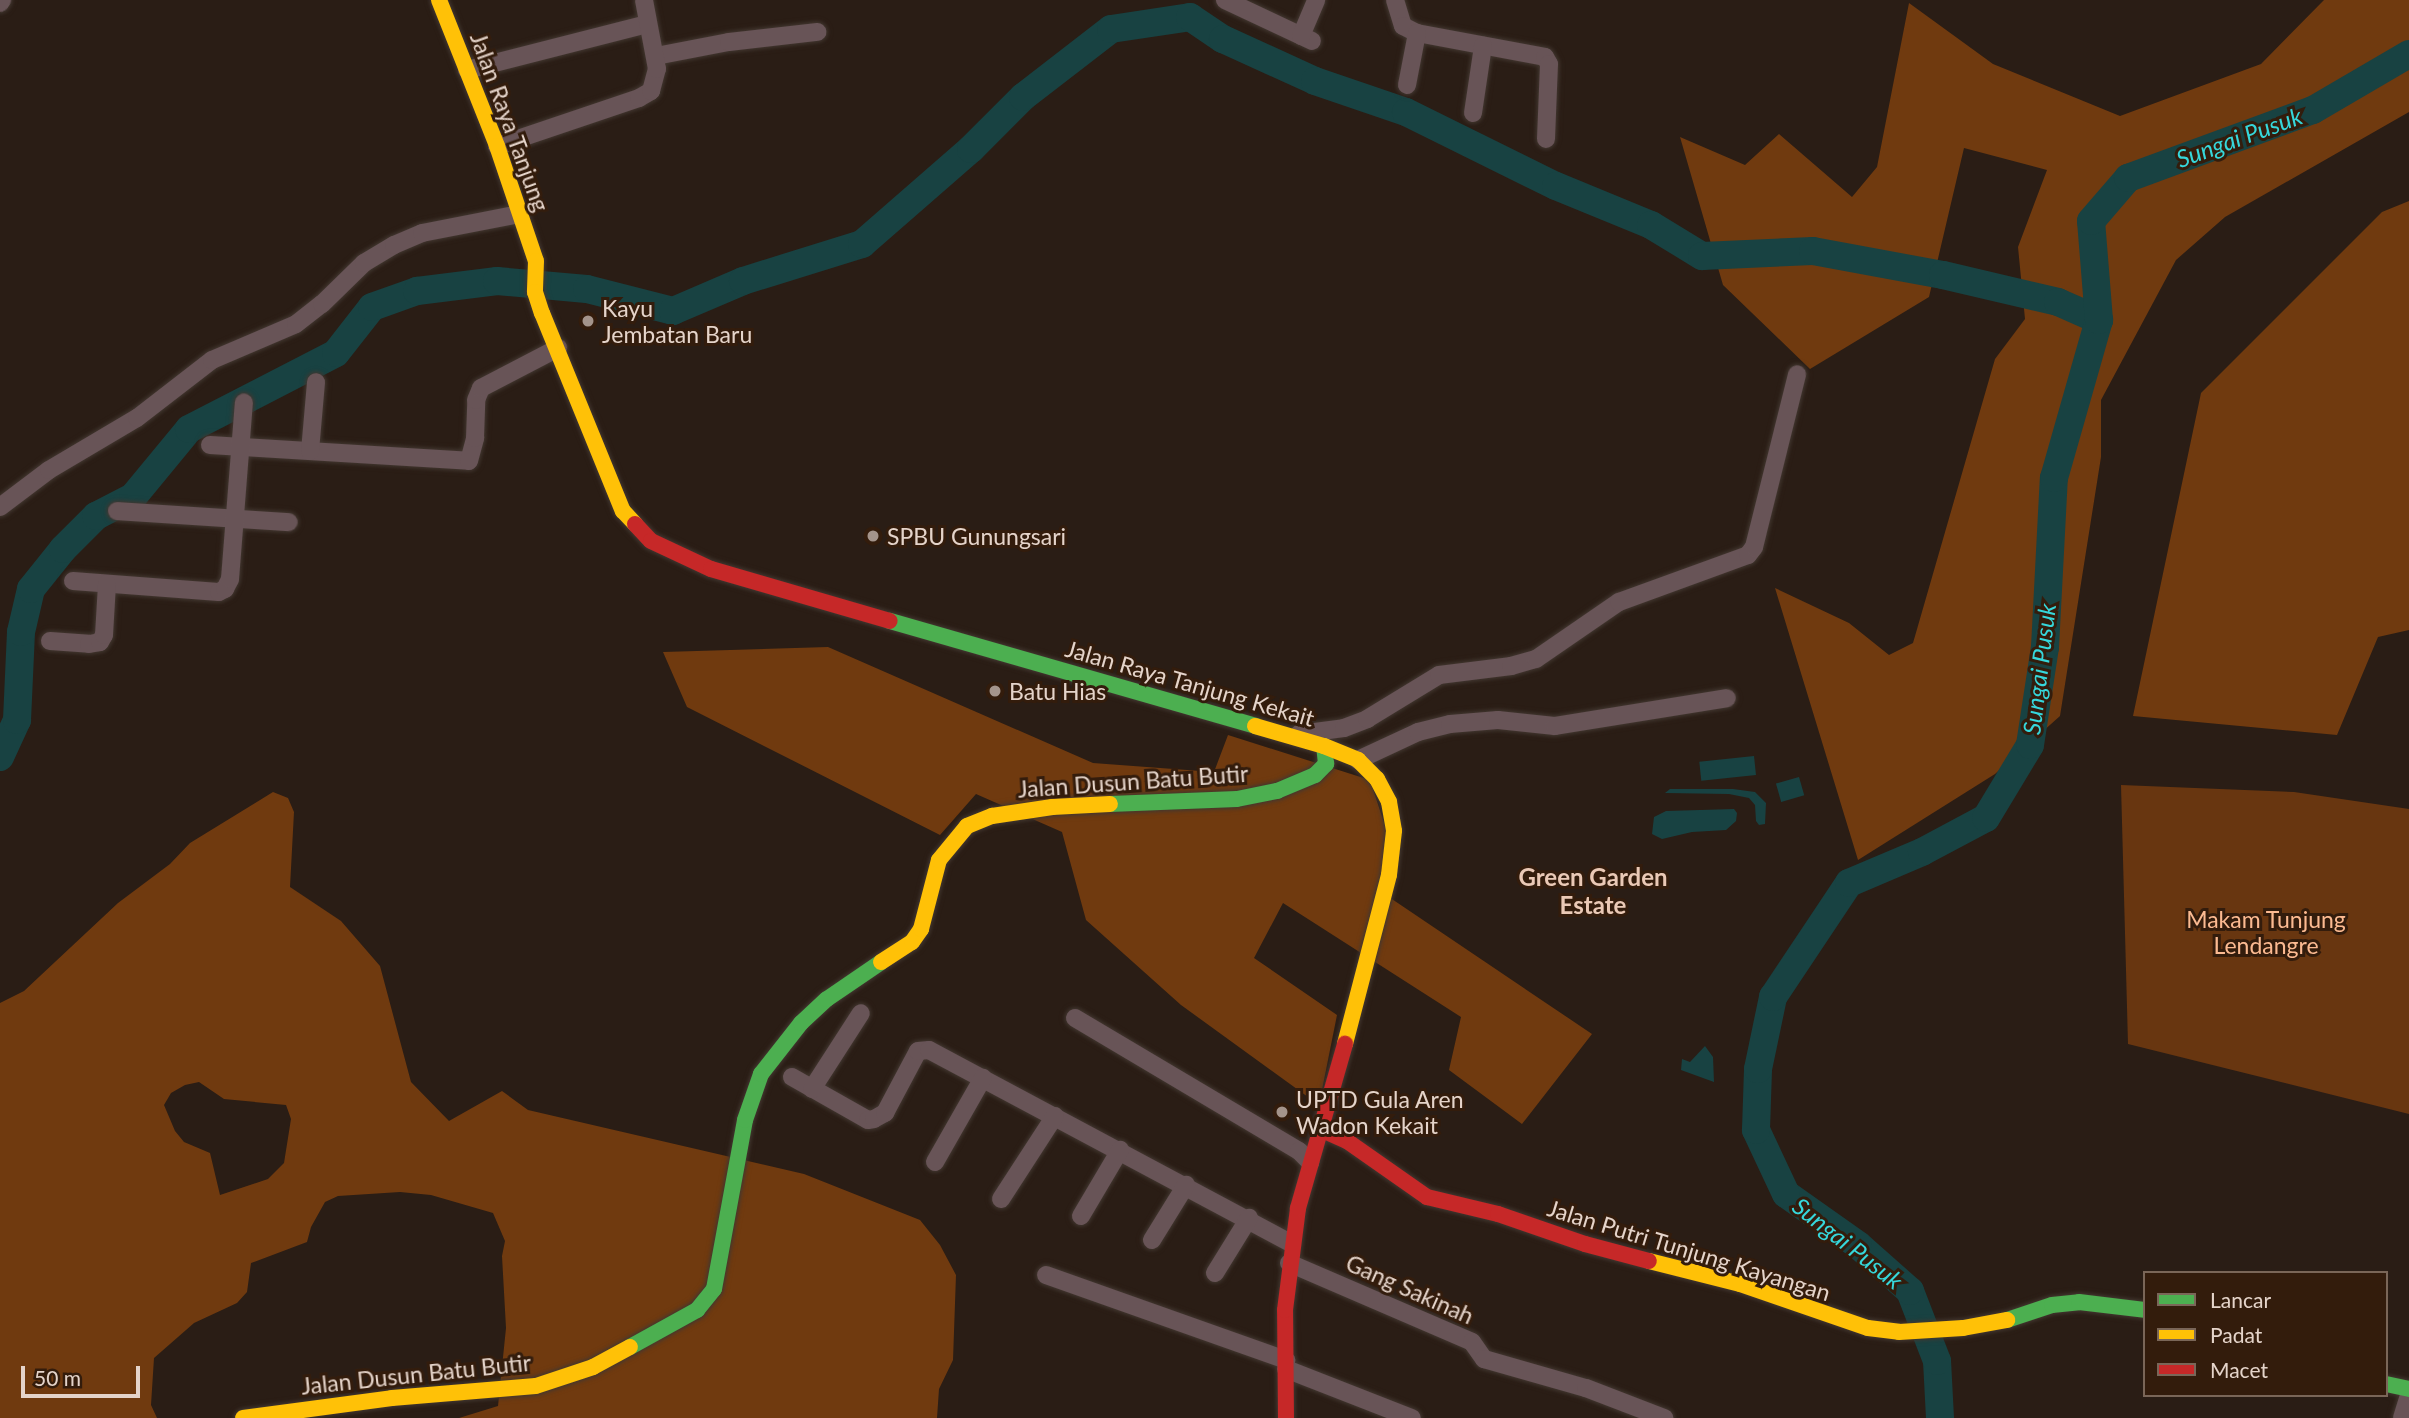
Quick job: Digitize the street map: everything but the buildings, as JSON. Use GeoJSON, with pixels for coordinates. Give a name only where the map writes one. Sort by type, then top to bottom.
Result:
{"type":"FeatureCollection","features":[{"type":"Feature","properties":{"kind":"street","name":"Jalan Raya Tanjung"},"geometry":{"type":"LineString","coordinates":[[439,0],[496,146],[536,261]]}},
{"type":"Feature","properties":{"kind":"street"},"geometry":{"type":"LineString","coordinates":[[496,146],[643,96],[656,83],[656,56],[644,0]]}},
{"type":"Feature","properties":{"kind":"street"},"geometry":{"type":"LineString","coordinates":[[1225,0],[1307,39],[1316,0]]}},
{"type":"Feature","properties":{"kind":"street"},"geometry":{"type":"LineString","coordinates":[[1395,0],[1403,26],[1418,33],[1542,56],[1548,60],[1546,139]]}},
{"type":"Feature","properties":{"kind":"street"},"geometry":{"type":"LineString","coordinates":[[467,70],[647,24]]}},
{"type":"Feature","properties":{"kind":"street"},"geometry":{"type":"LineString","coordinates":[[656,56],[729,42],[817,32]]}},
{"type":"Feature","properties":{"kind":"street"},"geometry":{"type":"LineString","coordinates":[[1407,85],[1418,33]]}},
{"type":"Feature","properties":{"kind":"street"},"geometry":{"type":"LineString","coordinates":[[1473,113],[1483,46]]}},
{"type":"Feature","properties":{"kind":"street"},"geometry":{"type":"LineString","coordinates":[[0,507],[49,470],[137,418],[212,360],[296,324],[322,304],[364,263],[394,246],[422,233],[520,214]]}},
{"type":"Feature","properties":{"kind":"street","name":"Jalan Raya Tanjung Kekait"},"geometry":{"type":"LineString","coordinates":[[536,261],[535,292],[623,511],[640,532],[662,548],[711,569],[800,596],[1324,746],[1358,760],[1377,779],[1389,802],[1394,831],[1389,875],[1322,1130],[1310,1162],[1291,1243],[1286,1418]]}},
{"type":"Feature","properties":{"kind":"street"},"geometry":{"type":"LineString","coordinates":[[210,445],[469,461],[475,438],[476,400],[481,388],[558,348]]}},
{"type":"Feature","properties":{"kind":"street"},"geometry":{"type":"LineString","coordinates":[[1288,736],[1344,728],[1367,719],[1440,675],[1511,666],[1536,659],[1619,602],[1748,555],[1754,547],[1797,374]]}},
{"type":"Feature","properties":{"kind":"street"},"geometry":{"type":"LineString","coordinates":[[310,451],[316,382]]}},
{"type":"Feature","properties":{"kind":"street"},"geometry":{"type":"LineString","coordinates":[[73,581],[222,591],[230,579],[244,403]]}},
{"type":"Feature","properties":{"kind":"street"},"geometry":{"type":"LineString","coordinates":[[117,510],[289,522]]}},
{"type":"Feature","properties":{"kind":"street"},"geometry":{"type":"LineString","coordinates":[[50,641],[89,645],[100,642],[104,635],[107,584]]}},
{"type":"Feature","properties":{"kind":"street"},"geometry":{"type":"LineString","coordinates":[[1358,760],[1377,754],[1418,732],[1450,723],[1498,720],[1555,726],[1727,698]]}},
{"type":"Feature","properties":{"kind":"street","name":"Jalan Dusun Batu Butir"},"geometry":{"type":"LineString","coordinates":[[243,1418],[392,1398],[536,1386],[593,1367],[697,1310],[714,1289],[745,1120],[761,1074],[801,1023],[827,999],[912,942],[920,929],[939,860],[967,826],[992,816],[1052,807],[1237,799],[1277,791],[1315,775],[1326,764],[1324,746]]}},
{"type":"Feature","properties":{"kind":"street"},"geometry":{"type":"LineString","coordinates":[[812,1089],[861,1013]]}},
{"type":"Feature","properties":{"kind":"street"},"geometry":{"type":"LineString","coordinates":[[1075,1018],[1299,1151],[1310,1162]]}},
{"type":"Feature","properties":{"kind":"street"},"geometry":{"type":"LineString","coordinates":[[792,1077],[868,1120],[874,1119],[885,1113],[918,1051],[929,1050],[1249,1218],[1291,1243]]}},
{"type":"Feature","properties":{"kind":"street"},"geometry":{"type":"LineString","coordinates":[[935,1162],[983,1078]]}},
{"type":"Feature","properties":{"kind":"street"},"geometry":{"type":"LineString","coordinates":[[1001,1199],[1055,1116]]}},
{"type":"Feature","properties":{"kind":"street","name":"Jalan Putri Tunjung Kayangan"},"geometry":{"type":"LineString","coordinates":[[1322,1130],[1347,1141],[1427,1197],[1440,1202],[1498,1214],[1573,1241],[1740,1283],[1853,1324],[1899,1332],[1944,1331],[1994,1324],[2066,1303],[2143,1310]]}},
{"type":"Feature","properties":{"kind":"street"},"geometry":{"type":"LineString","coordinates":[[1081,1216],[1120,1150]]}},
{"type":"Feature","properties":{"kind":"street"},"geometry":{"type":"LineString","coordinates":[[1152,1240],[1186,1185]]}},
{"type":"Feature","properties":{"kind":"street"},"geometry":{"type":"LineString","coordinates":[[1215,1273],[1249,1218]]}},
{"type":"Feature","properties":{"kind":"street","name":"Gang Sakinah"},"geometry":{"type":"LineString","coordinates":[[1289,1263],[1471,1342],[1484,1359],[1586,1388],[1664,1418]]}},
{"type":"Feature","properties":{"kind":"street"},"geometry":{"type":"LineString","coordinates":[[1046,1275],[1286,1364],[1412,1418]]}},
{"type":"Feature","properties":{"kind":"street"},"geometry":{"type":"LineString","coordinates":[[2388,1384],[2409,1389]]}},
{"type":"Feature","properties":{"kind":"street"},"geometry":{"type":"LineString","coordinates":[[2402,1418],[2409,1395]]}},
{"type":"Feature","properties":{"kind":"green space","name":"Makam Tunjung Lendangre"},"geometry":{"type":"Polygon","coordinates":[[[2121,785],[2294,792],[2409,809],[2409,1114],[2128,1044],[2121,785]]]}},
{"type":"Feature","properties":{"kind":"shaded area"},"geometry":{"type":"Polygon","coordinates":[[[2324,0],[2409,0],[2409,112],[2225,217],[2176,260],[2101,400],[2101,457],[2060,716],[1995,774],[1858,860],[1775,588],[1849,623],[1889,655],[1913,643],[1995,359],[2025,319],[2018,247],[2047,170],[1964,148],[1929,297],[1810,369],[1723,285],[1680,137],[1745,165],[1779,134],[1852,197],[1877,167],[1909,3],[1993,64],[2120,116],[2261,64],[2324,0]]]}},
{"type":"Feature","properties":{"kind":"shaded area"},"geometry":{"type":"Polygon","coordinates":[[[2409,201],[2409,630],[2378,637],[2337,735],[2133,716],[2201,393],[2382,212],[2409,201]]]}},
{"type":"Feature","properties":{"kind":"shaded area"},"geometry":{"type":"Polygon","coordinates":[[[828,647],[1093,763],[1214,772],[1228,735],[1370,780],[1392,847],[1380,891],[1592,1034],[1522,1124],[1449,1070],[1461,1017],[1283,903],[1254,958],[1337,1015],[1319,1105],[1181,1005],[1086,920],[1062,832],[976,794],[940,835],[687,707],[663,652],[828,647]]]}},
{"type":"Feature","properties":{"kind":"shaded area"},"geometry":{"type":"Polygon","coordinates":[[[273,792],[288,798],[294,812],[290,887],[341,921],[380,966],[411,1082],[449,1121],[502,1091],[528,1110],[804,1174],[920,1220],[940,1245],[956,1275],[953,1360],[939,1389],[937,1418],[459,1418],[498,1406],[506,1328],[502,1256],[505,1241],[493,1213],[431,1195],[400,1192],[338,1196],[325,1202],[311,1227],[307,1242],[251,1263],[247,1292],[237,1303],[194,1323],[154,1358],[151,1405],[157,1418],[0,1418],[0,1003],[24,991],[118,903],[170,864],[190,843],[273,792]],[[199,1082],[185,1085],[171,1093],[164,1105],[175,1131],[184,1142],[210,1153],[220,1195],[268,1179],[284,1163],[291,1119],[286,1105],[224,1099],[199,1082]]]}},
{"type":"Feature","properties":{"kind":"water"},"geometry":{"type":"Polygon","coordinates":[[[1754,756],[1756,775],[1701,781],[1699,762],[1754,756]]]}},
{"type":"Feature","properties":{"kind":"water"},"geometry":{"type":"Polygon","coordinates":[[[1799,777],[1804,795],[1781,802],[1776,784],[1799,777]]]}},
{"type":"Feature","properties":{"kind":"water"},"geometry":{"type":"Polygon","coordinates":[[[1670,789],[1733,789],[1755,792],[1766,803],[1765,824],[1759,825],[1756,821],[1755,805],[1749,798],[1729,794],[1665,793],[1670,789]]]}},
{"type":"Feature","properties":{"kind":"water"},"geometry":{"type":"Polygon","coordinates":[[[1734,809],[1737,813],[1736,821],[1726,830],[1692,832],[1662,839],[1652,834],[1654,817],[1666,811],[1734,809]]]}},
{"type":"Feature","properties":{"kind":"water"},"geometry":{"type":"Polygon","coordinates":[[[1705,1046],[1713,1057],[1714,1082],[1681,1070],[1682,1059],[1690,1062],[1705,1046]]]}},
{"type":"Feature","properties":{"kind":"waterway"},"geometry":{"type":"LineString","coordinates":[[0,757],[17,720],[21,632],[31,589],[63,549],[96,516],[133,497],[189,429],[336,353],[372,307],[417,291],[497,281],[587,289],[673,311],[743,281],[862,244],[971,149],[1023,97],[1111,29],[1190,17],[1223,39],[1315,81],[1406,112],[1556,186],[1651,225],[1702,256],[1813,251],[1943,275],[2058,302],[2099,320]]}},
{"type":"Feature","properties":{"kind":"waterway","name":"Sungai Pusuk"},"geometry":{"type":"LineString","coordinates":[[1940,1418],[1937,1361],[1910,1291],[1858,1245],[1786,1194],[1756,1130],[1758,1069],[1773,997],[1849,883],[1922,852],[1986,818],[2030,745],[2045,647],[2054,478],[2099,320],[2091,221],[2128,178],[2313,110],[2409,54]]}},
{"type":"Feature","properties":{"kind":"traffic: fast"},"geometry":{"type":"LineString","coordinates":[[890,621],[1255,726]]}},
{"type":"Feature","properties":{"kind":"traffic: fast"},"geometry":{"type":"LineString","coordinates":[[1110,804],[1237,799],[1277,791],[1315,775],[1326,764],[1324,746]]}},
{"type":"Feature","properties":{"kind":"traffic: fast"},"geometry":{"type":"LineString","coordinates":[[630,1347],[697,1310],[714,1289],[745,1120],[761,1074],[801,1023],[827,999],[881,962]]}},
{"type":"Feature","properties":{"kind":"traffic: fast"},"geometry":{"type":"LineString","coordinates":[[2007,1320],[2052,1305],[2079,1302],[2143,1310]]}},
{"type":"Feature","properties":{"kind":"traffic: fast"},"geometry":{"type":"LineString","coordinates":[[2388,1384],[2409,1389]]}},
{"type":"Feature","properties":{"kind":"traffic: slow"},"geometry":{"type":"LineString","coordinates":[[439,0],[497,146],[536,261],[535,292],[542,313],[623,511],[635,524]]}},
{"type":"Feature","properties":{"kind":"traffic: slow"},"geometry":{"type":"LineString","coordinates":[[1255,726],[1324,746],[1358,760],[1377,779],[1389,802],[1394,831],[1389,875],[1345,1044]]}},
{"type":"Feature","properties":{"kind":"traffic: slow"},"geometry":{"type":"LineString","coordinates":[[881,962],[912,942],[921,929],[939,860],[967,826],[992,816],[1052,807],[1110,804]]}},
{"type":"Feature","properties":{"kind":"traffic: slow"},"geometry":{"type":"LineString","coordinates":[[1649,1261],[1740,1284],[1868,1328],[1899,1332],[1963,1328],[2007,1320]]}},
{"type":"Feature","properties":{"kind":"traffic: slow"},"geometry":{"type":"LineString","coordinates":[[243,1418],[392,1398],[536,1386],[593,1367],[630,1347]]}},
{"type":"Feature","properties":{"kind":"traffic: jam"},"geometry":{"type":"LineString","coordinates":[[635,524],[651,541],[711,569],[890,621]]}},
{"type":"Feature","properties":{"kind":"traffic: jam"},"geometry":{"type":"LineString","coordinates":[[1286,1418],[1285,1310],[1298,1208],[1345,1044]]}},
{"type":"Feature","properties":{"kind":"traffic: jam"},"geometry":{"type":"LineString","coordinates":[[1322,1130],[1347,1141],[1427,1197],[1498,1214],[1585,1244],[1649,1261]]}},
{"type":"Feature","properties":{"kind":"place","name":"Kayu Jembatan Baru"},"geometry":{"type":"Point","coordinates":[588,321]}},
{"type":"Feature","properties":{"kind":"place","name":"SPBU Gunungsari"},"geometry":{"type":"Point","coordinates":[873,536]}},
{"type":"Feature","properties":{"kind":"place","name":"Batu Hias"},"geometry":{"type":"Point","coordinates":[995,691]}},
{"type":"Feature","properties":{"kind":"place","name":"UPTD Gula Aren Wadon Kekait"},"geometry":{"type":"Point","coordinates":[1282,1112]}},
{"type":"Feature","properties":{"kind":"district","name":"Green Garden Estate"},"geometry":{"type":"Point","coordinates":[1593,891]}}]}
